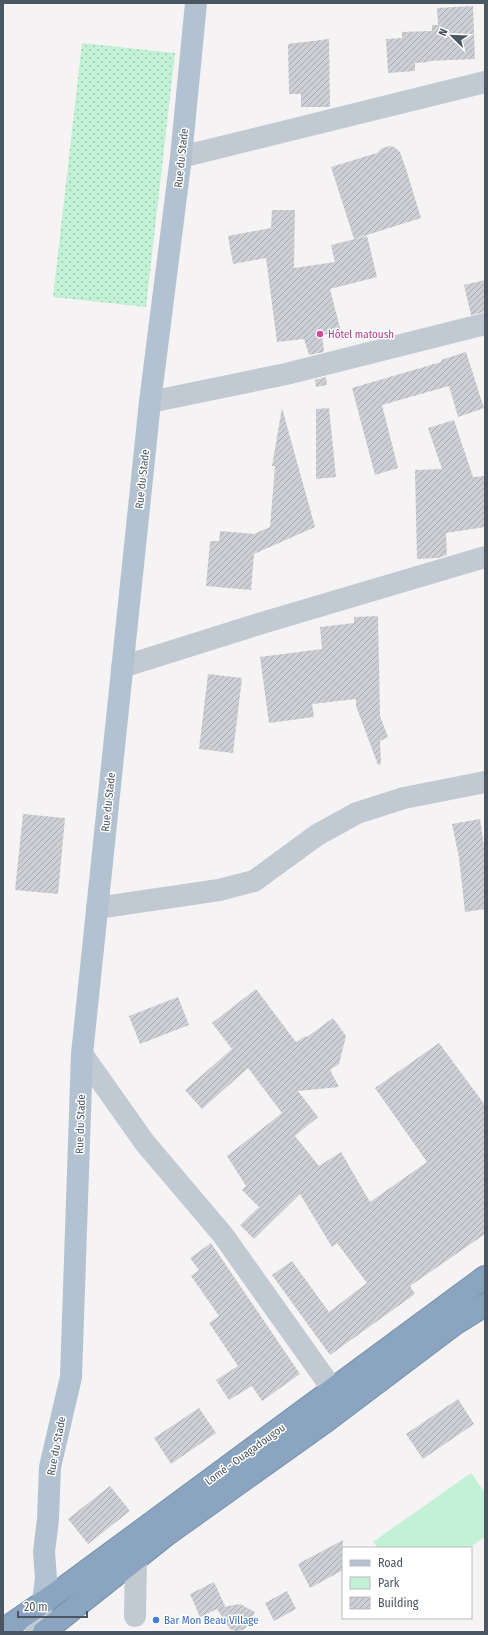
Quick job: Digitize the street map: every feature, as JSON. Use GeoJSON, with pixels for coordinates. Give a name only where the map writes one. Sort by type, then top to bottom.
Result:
{"type":"FeatureCollection","features":[{"type":"Feature","properties":{"kind":"highway","name":"Lomé - Ouagadougou"},"geometry":{"type":"LineString","coordinates":[[3,1630],[65,1587],[132,1536],[334,1390],[485,1277]]}},
{"type":"Feature","properties":{"kind":"highway","name":"Lomé - Ouagadougou"},"geometry":{"type":"LineString","coordinates":[[44,1632],[166,1535],[326,1421],[456,1324],[485,1305]]}},
{"type":"Feature","properties":{"kind":"main road","name":"Rue du Stade"},"geometry":{"type":"LineString","coordinates":[[44,1601],[46,1578],[44,1552],[48,1519],[50,1466],[71,1377],[82,1054],[150,402],[181,157],[196,3]]}},
{"type":"Feature","properties":{"kind":"street"},"geometry":{"type":"LineString","coordinates":[[181,157],[485,82]]}},
{"type":"Feature","properties":{"kind":"street"},"geometry":{"type":"LineString","coordinates":[[150,402],[286,374],[485,324]]}},
{"type":"Feature","properties":{"kind":"street"},"geometry":{"type":"LineString","coordinates":[[122,667],[262,623],[485,558]]}},
{"type":"Feature","properties":{"kind":"street"},"geometry":{"type":"LineString","coordinates":[[97,908],[219,890],[254,881],[317,835],[358,813],[404,798],[485,782]]}},
{"type":"Feature","properties":{"kind":"street"},"geometry":{"type":"LineString","coordinates":[[82,1054],[145,1143],[223,1235],[334,1390]]}},
{"type":"Feature","properties":{"kind":"street"},"geometry":{"type":"LineString","coordinates":[[132,1536],[136,1559],[135,1616]]}},
{"type":"Feature","properties":{"kind":"street"},"geometry":{"type":"LineString","coordinates":[[36,1632],[44,1601]]}},
{"type":"Feature","properties":{"kind":"green space"},"geometry":{"type":"Polygon","coordinates":[[[82,43],[175,53],[146,307],[53,297],[82,43]]]}},
{"type":"Feature","properties":{"kind":"green space"},"geometry":{"type":"Polygon","coordinates":[[[471,1473],[485,1493],[485,1537],[470,1547],[377,1547],[373,1542],[471,1473]]]}},
{"type":"Feature","properties":{"kind":"building"},"geometry":{"type":"Polygon","coordinates":[[[473,6],[475,59],[415,63],[415,71],[388,73],[386,39],[402,38],[402,32],[432,31],[432,25],[438,25],[437,8],[473,6]]]}},
{"type":"Feature","properties":{"kind":"building"},"geometry":{"type":"Polygon","coordinates":[[[329,39],[330,107],[301,107],[301,94],[289,94],[288,44],[329,39]]]}},
{"type":"Feature","properties":{"kind":"building"},"geometry":{"type":"Polygon","coordinates":[[[390,146],[394,147],[400,152],[421,218],[354,239],[331,167],[377,153],[382,148],[390,146]]]}},
{"type":"Feature","properties":{"kind":"building"},"geometry":{"type":"Polygon","coordinates":[[[272,210],[295,210],[294,268],[335,262],[331,245],[367,236],[377,277],[330,289],[341,332],[322,335],[324,352],[309,355],[304,339],[277,342],[266,258],[233,264],[228,236],[271,228],[272,210]]]}},
{"type":"Feature","properties":{"kind":"building"},"geometry":{"type":"Polygon","coordinates":[[[485,280],[485,312],[471,315],[464,285],[485,280]]]}},
{"type":"Feature","properties":{"kind":"building"},"geometry":{"type":"Polygon","coordinates":[[[466,352],[484,408],[458,417],[449,386],[382,405],[398,468],[375,475],[352,388],[441,362],[441,360],[466,352]]]}},
{"type":"Feature","properties":{"kind":"building"},"geometry":{"type":"Polygon","coordinates":[[[326,377],[327,385],[316,387],[315,380],[326,377]]]}},
{"type":"Feature","properties":{"kind":"building"},"geometry":{"type":"Polygon","coordinates":[[[282,408],[315,527],[254,554],[251,590],[206,586],[210,541],[219,541],[220,531],[254,534],[270,527],[275,466],[272,466],[282,408]]]}},
{"type":"Feature","properties":{"kind":"building"},"geometry":{"type":"Polygon","coordinates":[[[329,408],[336,477],[316,479],[316,409],[329,408]]]}},
{"type":"Feature","properties":{"kind":"building"},"geometry":{"type":"Polygon","coordinates":[[[454,420],[473,477],[485,476],[485,527],[446,533],[447,555],[438,558],[417,559],[415,470],[442,469],[428,428],[454,420]]]}},
{"type":"Feature","properties":{"kind":"building"},"geometry":{"type":"Polygon","coordinates":[[[378,616],[380,716],[388,737],[380,741],[381,764],[378,765],[356,706],[356,699],[312,704],[314,717],[269,723],[260,657],[322,649],[320,627],[354,623],[354,617],[378,616]]]}},
{"type":"Feature","properties":{"kind":"building"},"geometry":{"type":"Polygon","coordinates":[[[208,674],[242,678],[233,753],[199,749],[208,674]]]}},
{"type":"Feature","properties":{"kind":"building"},"geometry":{"type":"Polygon","coordinates":[[[23,814],[65,818],[58,894],[15,890],[23,814]]]}},
{"type":"Feature","properties":{"kind":"building"},"geometry":{"type":"Polygon","coordinates":[[[480,819],[485,853],[485,909],[465,912],[459,858],[452,824],[480,819]]]}},
{"type":"Feature","properties":{"kind":"building"},"geometry":{"type":"Polygon","coordinates":[[[256,989],[296,1042],[306,1036],[307,1037],[333,1018],[346,1036],[339,1064],[330,1070],[339,1087],[298,1091],[318,1117],[295,1136],[319,1166],[341,1152],[370,1202],[427,1162],[375,1088],[439,1043],[485,1105],[485,1234],[410,1286],[415,1294],[330,1355],[272,1275],[292,1261],[329,1312],[367,1283],[337,1243],[332,1247],[300,1194],[254,1239],[240,1225],[259,1207],[242,1190],[246,1186],[227,1156],[282,1113],[248,1068],[202,1109],[185,1090],[232,1049],[212,1023],[256,989]]]}},
{"type":"Feature","properties":{"kind":"building"},"geometry":{"type":"Polygon","coordinates":[[[178,997],[189,1025],[140,1044],[129,1016],[178,997]]]}},
{"type":"Feature","properties":{"kind":"building"},"geometry":{"type":"Polygon","coordinates":[[[211,1243],[300,1374],[262,1401],[252,1386],[229,1400],[216,1380],[238,1366],[209,1323],[219,1316],[191,1276],[199,1270],[190,1258],[211,1243]]]}},
{"type":"Feature","properties":{"kind":"building"},"geometry":{"type":"Polygon","coordinates":[[[458,1399],[474,1424],[423,1459],[406,1434],[458,1399]]]}},
{"type":"Feature","properties":{"kind":"building"},"geometry":{"type":"Polygon","coordinates":[[[199,1408],[216,1433],[171,1464],[154,1438],[199,1408]]]}},
{"type":"Feature","properties":{"kind":"building"},"geometry":{"type":"Polygon","coordinates":[[[110,1486],[130,1511],[88,1544],[68,1519],[110,1486]]]}},
{"type":"Feature","properties":{"kind":"building"},"geometry":{"type":"Polygon","coordinates":[[[343,1540],[342,1571],[310,1588],[298,1564],[343,1540]]]}},
{"type":"Feature","properties":{"kind":"building"},"geometry":{"type":"Polygon","coordinates":[[[214,1582],[225,1606],[223,1607],[240,1604],[255,1612],[248,1626],[243,1630],[236,1631],[230,1629],[217,1609],[200,1617],[190,1594],[214,1582]]]}},
{"type":"Feature","properties":{"kind":"building"},"geometry":{"type":"Polygon","coordinates":[[[287,1591],[296,1609],[274,1621],[265,1603],[287,1591]]]}},
{"type":"Feature","properties":{"kind":"place","name":"Hôtel matoush"},"geometry":{"type":"Point","coordinates":[320,334]}},
{"type":"Feature","properties":{"kind":"place","name":"Bar Mon Beau Village"},"geometry":{"type":"Point","coordinates":[156,1620]}}]}
